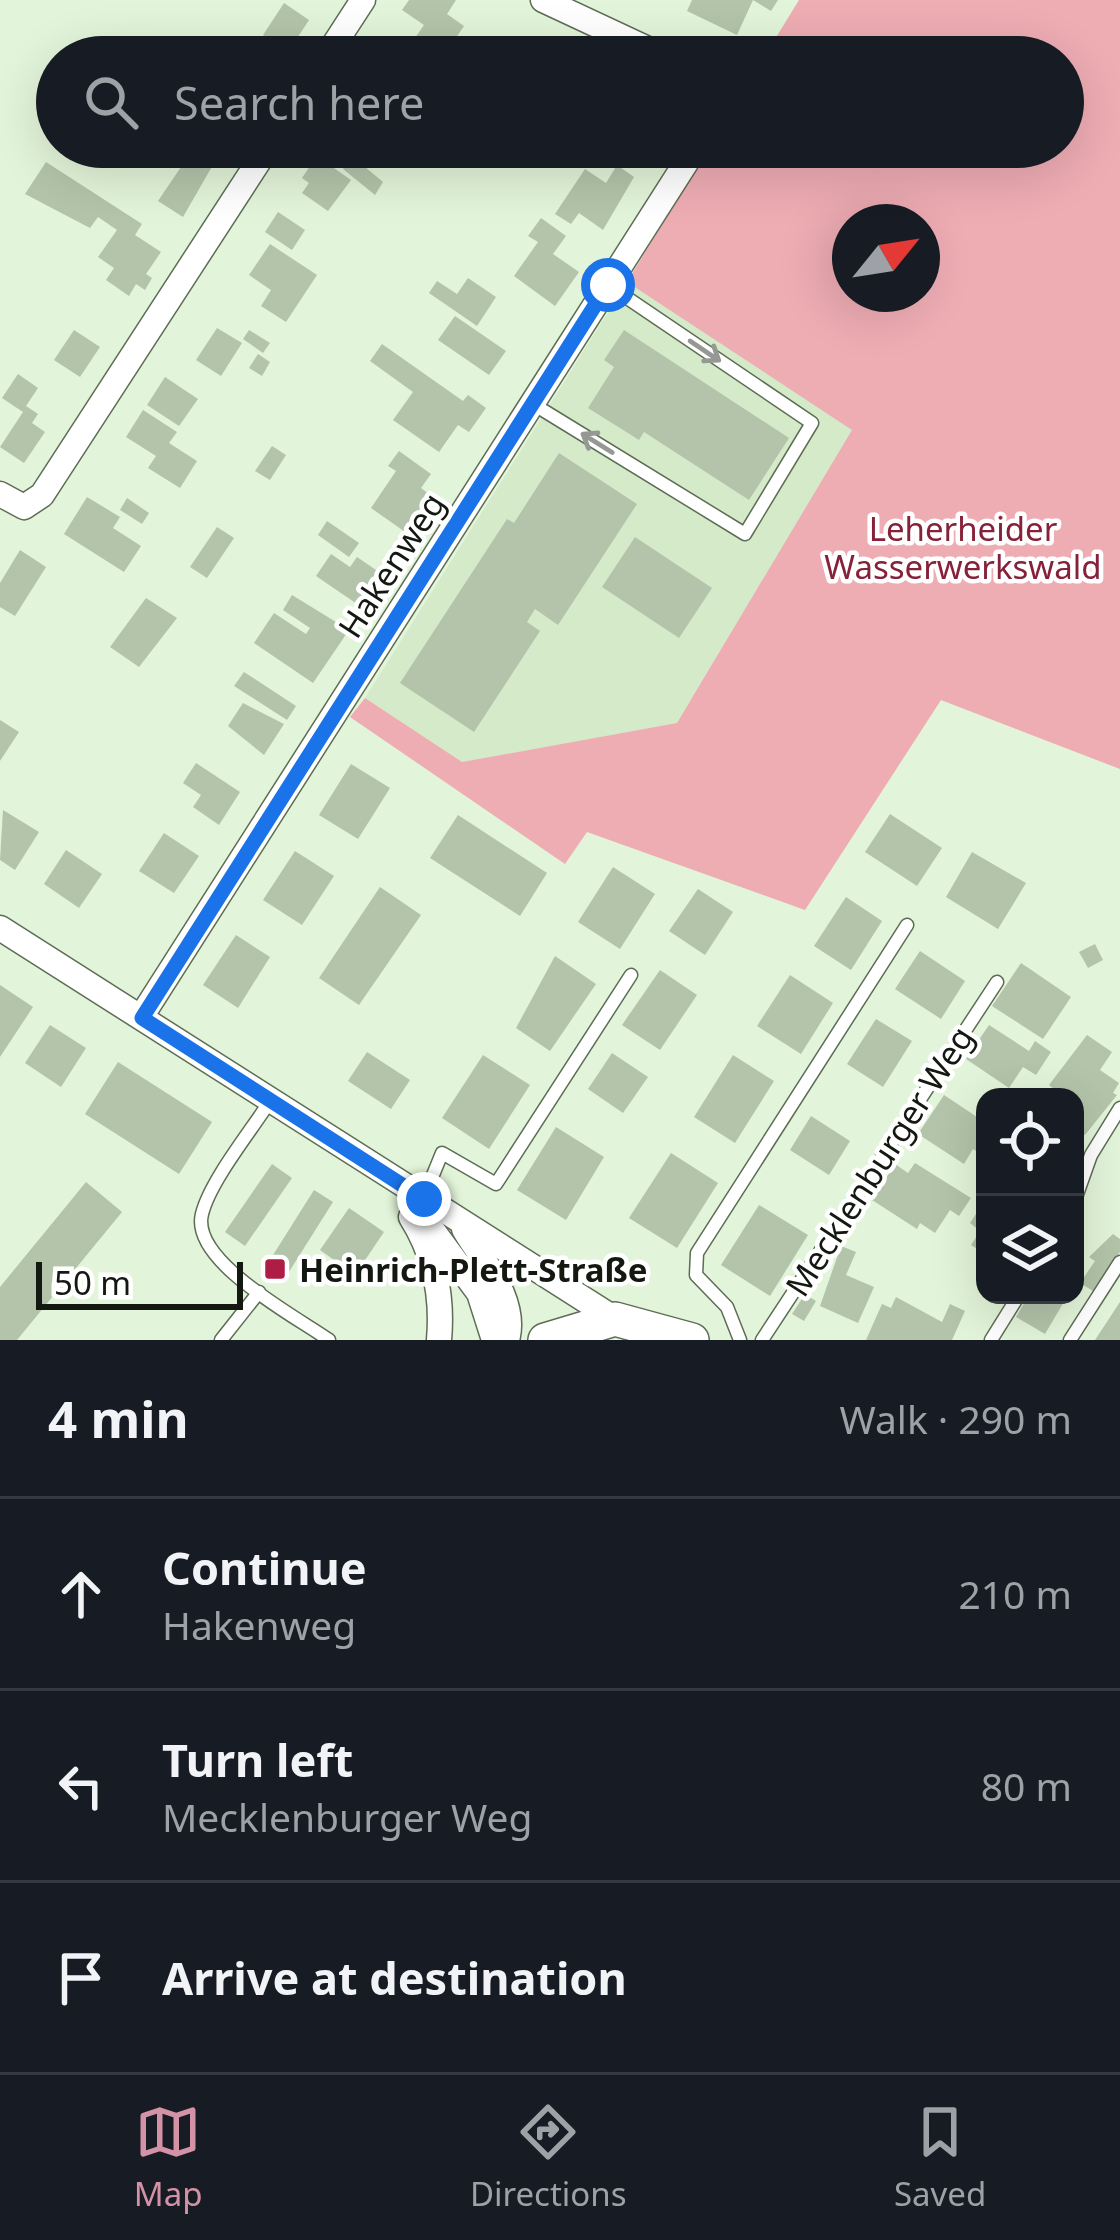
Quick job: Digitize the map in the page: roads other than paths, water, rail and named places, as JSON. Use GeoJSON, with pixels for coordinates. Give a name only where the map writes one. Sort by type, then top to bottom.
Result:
{"type":"FeatureCollection","features":[{"type":"Feature","properties":{"kind":"street"},"geometry":{"type":"LineString","coordinates":[[340,36],[363,0]]}},
{"type":"Feature","properties":{"kind":"street"},"geometry":{"type":"LineString","coordinates":[[543,0],[620,36]]}},
{"type":"Feature","properties":{"kind":"street"},"geometry":{"type":"LineString","coordinates":[[0,494],[24,507],[38,501],[254,168]]}},
{"type":"Feature","properties":{"kind":"street","name":"Hakenweg"},"geometry":{"type":"LineString","coordinates":[[142,1018],[683,168]]}},
{"type":"Feature","properties":{"kind":"street"},"geometry":{"type":"LineString","coordinates":[[0,928],[615,1319],[692,1340]]}},
{"type":"Feature","properties":{"kind":"street"},"geometry":{"type":"LineString","coordinates":[[384,1174],[432,1258],[439,1290],[439,1340]]}},
{"type":"Feature","properties":{"kind":"street"},"geometry":{"type":"LineString","coordinates":[[384,1174],[449,1246],[479,1293],[494,1340]]}},
{"type":"Feature","properties":{"kind":"street"},"geometry":{"type":"LineString","coordinates":[[459,1221],[503,1295],[511,1328],[508,1340]]}},
{"type":"Feature","properties":{"kind":"street"},"geometry":{"type":"LineString","coordinates":[[545,1340],[615,1319]]}},
{"type":"Feature","properties":{"kind":"lane"},"geometry":{"type":"LineString","coordinates":[[533,404],[745,534],[812,423],[608,285]]}},
{"type":"Feature","properties":{"kind":"lane"},"geometry":{"type":"LineString","coordinates":[[740,1340],[727,1307],[695,1275],[697,1253],[907,926]]}},
{"type":"Feature","properties":{"kind":"lane"},"geometry":{"type":"LineString","coordinates":[[424,1199],[442,1153],[496,1184],[631,975]]}},
{"type":"Feature","properties":{"kind":"lane","name":"Mecklenburger Weg"},"geometry":{"type":"LineString","coordinates":[[762,1340],[997,982]]}},
{"type":"Feature","properties":{"kind":"lane"},"geometry":{"type":"LineString","coordinates":[[271,1100],[201,1217],[211,1255],[329,1340]]}},
{"type":"Feature","properties":{"kind":"lane"},"geometry":{"type":"LineString","coordinates":[[1076,1196],[1091,1155],[1120,1108]]}},
{"type":"Feature","properties":{"kind":"lane"},"geometry":{"type":"LineString","coordinates":[[1070,1340],[1120,1262]]}},
{"type":"Feature","properties":{"kind":"lane"},"geometry":{"type":"LineString","coordinates":[[221,1340],[259,1292]]}},
{"type":"Feature","properties":{"kind":"lane"},"geometry":{"type":"LineString","coordinates":[[991,1340],[1013,1304]]}},
{"type":"Feature","properties":{"kind":"place","name":"Heinrich-Plett-Straße"},"geometry":{"type":"Point","coordinates":[275,1269]}},
{"type":"Feature","properties":{"kind":"park label","name":"Leherheider Wasserwerkswald"},"geometry":{"type":"Point","coordinates":[963,547]}}]}
